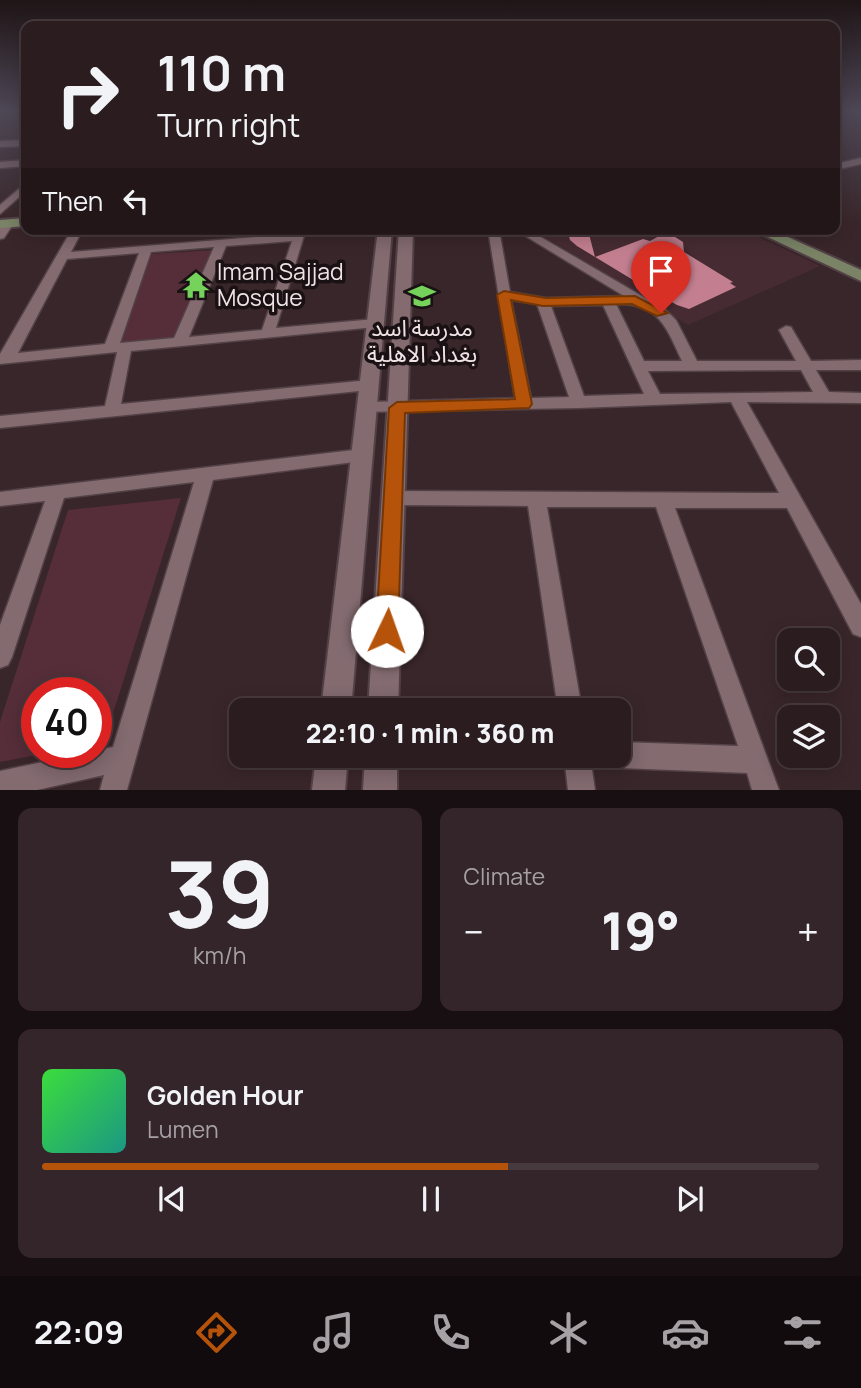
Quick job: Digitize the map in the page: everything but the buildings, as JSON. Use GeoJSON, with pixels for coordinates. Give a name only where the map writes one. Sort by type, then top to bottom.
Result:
{"type":"FeatureCollection","features":[{"type":"Feature","properties":{"kind":"main road"},"geometry":{"type":"LineString","coordinates":[[2,218],[21,213]]}},
{"type":"Feature","properties":{"kind":"main road"},"geometry":{"type":"LineString","coordinates":[[2,218],[21,221]]}},
{"type":"Feature","properties":{"kind":"main road"},"geometry":{"type":"LineString","coordinates":[[774,235],[861,267]]}},
{"type":"Feature","properties":{"kind":"main road"},"geometry":{"type":"LineString","coordinates":[[788,235],[861,276]]}},
{"type":"Feature","properties":{"kind":"street"},"geometry":{"type":"LineString","coordinates":[[0,165],[21,163]]}},
{"type":"Feature","properties":{"kind":"street"},"geometry":{"type":"LineString","coordinates":[[840,166],[858,163]]}},
{"type":"Feature","properties":{"kind":"street"},"geometry":{"type":"LineString","coordinates":[[0,236],[2,218],[21,193]]}},
{"type":"Feature","properties":{"kind":"street"},"geometry":{"type":"LineString","coordinates":[[4,359],[75,235]]}},
{"type":"Feature","properties":{"kind":"street"},"geometry":{"type":"LineString","coordinates":[[64,256],[284,235]]}},
{"type":"Feature","properties":{"kind":"street"},"geometry":{"type":"LineString","coordinates":[[268,333],[299,235]]}},
{"type":"Feature","properties":{"kind":"street"},"geometry":{"type":"LineString","coordinates":[[337,698],[384,235]]}},
{"type":"Feature","properties":{"kind":"street"},"geometry":{"type":"LineString","coordinates":[[384,698],[406,235]]}},
{"type":"Feature","properties":{"kind":"street"},"geometry":{"type":"LineString","coordinates":[[494,235],[524,404]]}},
{"type":"Feature","properties":{"kind":"street"},"geometry":{"type":"LineString","coordinates":[[529,235],[669,320],[692,366]]}},
{"type":"Feature","properties":{"kind":"street"},"geometry":{"type":"LineString","coordinates":[[180,341],[222,243]]}},
{"type":"Feature","properties":{"kind":"street"},"geometry":{"type":"LineString","coordinates":[[112,411],[118,347],[146,250]]}},
{"type":"Feature","properties":{"kind":"street"},"geometry":{"type":"LineString","coordinates":[[504,295],[539,299],[543,302],[635,300]]}},
{"type":"Feature","properties":{"kind":"street"},"geometry":{"type":"LineString","coordinates":[[608,301],[656,401]]}},
{"type":"Feature","properties":{"kind":"street"},"geometry":{"type":"LineString","coordinates":[[543,302],[579,403]]}},
{"type":"Feature","properties":{"kind":"street"},"geometry":{"type":"LineString","coordinates":[[4,359],[375,323]]}},
{"type":"Feature","properties":{"kind":"street"},"geometry":{"type":"LineString","coordinates":[[786,330],[824,397]]}},
{"type":"Feature","properties":{"kind":"street"},"geometry":{"type":"LineString","coordinates":[[639,366],[861,365]]}},
{"type":"Feature","properties":{"kind":"street"},"geometry":{"type":"LineString","coordinates":[[0,422],[369,384]]}},
{"type":"Feature","properties":{"kind":"street"},"geometry":{"type":"LineString","coordinates":[[368,408],[736,397],[860,399]]}},
{"type":"Feature","properties":{"kind":"street"},"geometry":{"type":"LineString","coordinates":[[736,397],[861,626]]}},
{"type":"Feature","properties":{"kind":"street"},"geometry":{"type":"LineString","coordinates":[[0,499],[362,455]]}},
{"type":"Feature","properties":{"kind":"street"},"geometry":{"type":"LineString","coordinates":[[113,789],[206,474]]}},
{"type":"Feature","properties":{"kind":"street"},"geometry":{"type":"LineString","coordinates":[[0,657],[57,492]]}},
{"type":"Feature","properties":{"kind":"street"},"geometry":{"type":"LineString","coordinates":[[393,498],[793,500]]}},
{"type":"Feature","properties":{"kind":"street"},"geometry":{"type":"LineString","coordinates":[[536,499],[567,698]]}},
{"type":"Feature","properties":{"kind":"street"},"geometry":{"type":"LineString","coordinates":[[663,500],[766,789]]}},
{"type":"Feature","properties":{"kind":"street"},"geometry":{"type":"LineString","coordinates":[[631,755],[755,760]]}},
{"type":"Feature","properties":{"kind":"street"},"geometry":{"type":"LineString","coordinates":[[0,784],[122,758]]}},
{"type":"Feature","properties":{"kind":"street"},"geometry":{"type":"LineString","coordinates":[[328,789],[331,768]]}},
{"type":"Feature","properties":{"kind":"street"},"geometry":{"type":"LineString","coordinates":[[380,789],[381,768]]}},
{"type":"Feature","properties":{"kind":"street"},"geometry":{"type":"LineString","coordinates":[[579,768],[582,789]]}},
{"type":"Feature","properties":{"kind":"shaded area"},"geometry":{"type":"Polygon","coordinates":[[[542,235],[755,235],[820,266],[688,325],[542,235]]]}},
{"type":"Feature","properties":{"kind":"shaded area"},"geometry":{"type":"Polygon","coordinates":[[[213,250],[173,338],[120,343],[152,254],[213,250]]]}},
{"type":"Feature","properties":{"kind":"shaded area"},"geometry":{"type":"Polygon","coordinates":[[[181,498],[112,717],[112,677],[21,677],[21,758],[0,762],[0,722],[68,510],[181,498]]]}},
{"type":"Feature","properties":{"kind":"place","name":"Imam Sajjad Mosque"},"geometry":{"type":"Point","coordinates":[196,285]}},
{"type":"Feature","properties":{"kind":"place","name":"مدرسة اسد بغداد الاهلية"},"geometry":{"type":"Point","coordinates":[422,296]}},
{"type":"Feature","properties":{"kind":"route"},"geometry":{"type":"LineString","coordinates":[[387,631],[397,408],[524,404],[504,295],[539,299],[543,302],[635,300],[661,313]]}}]}
